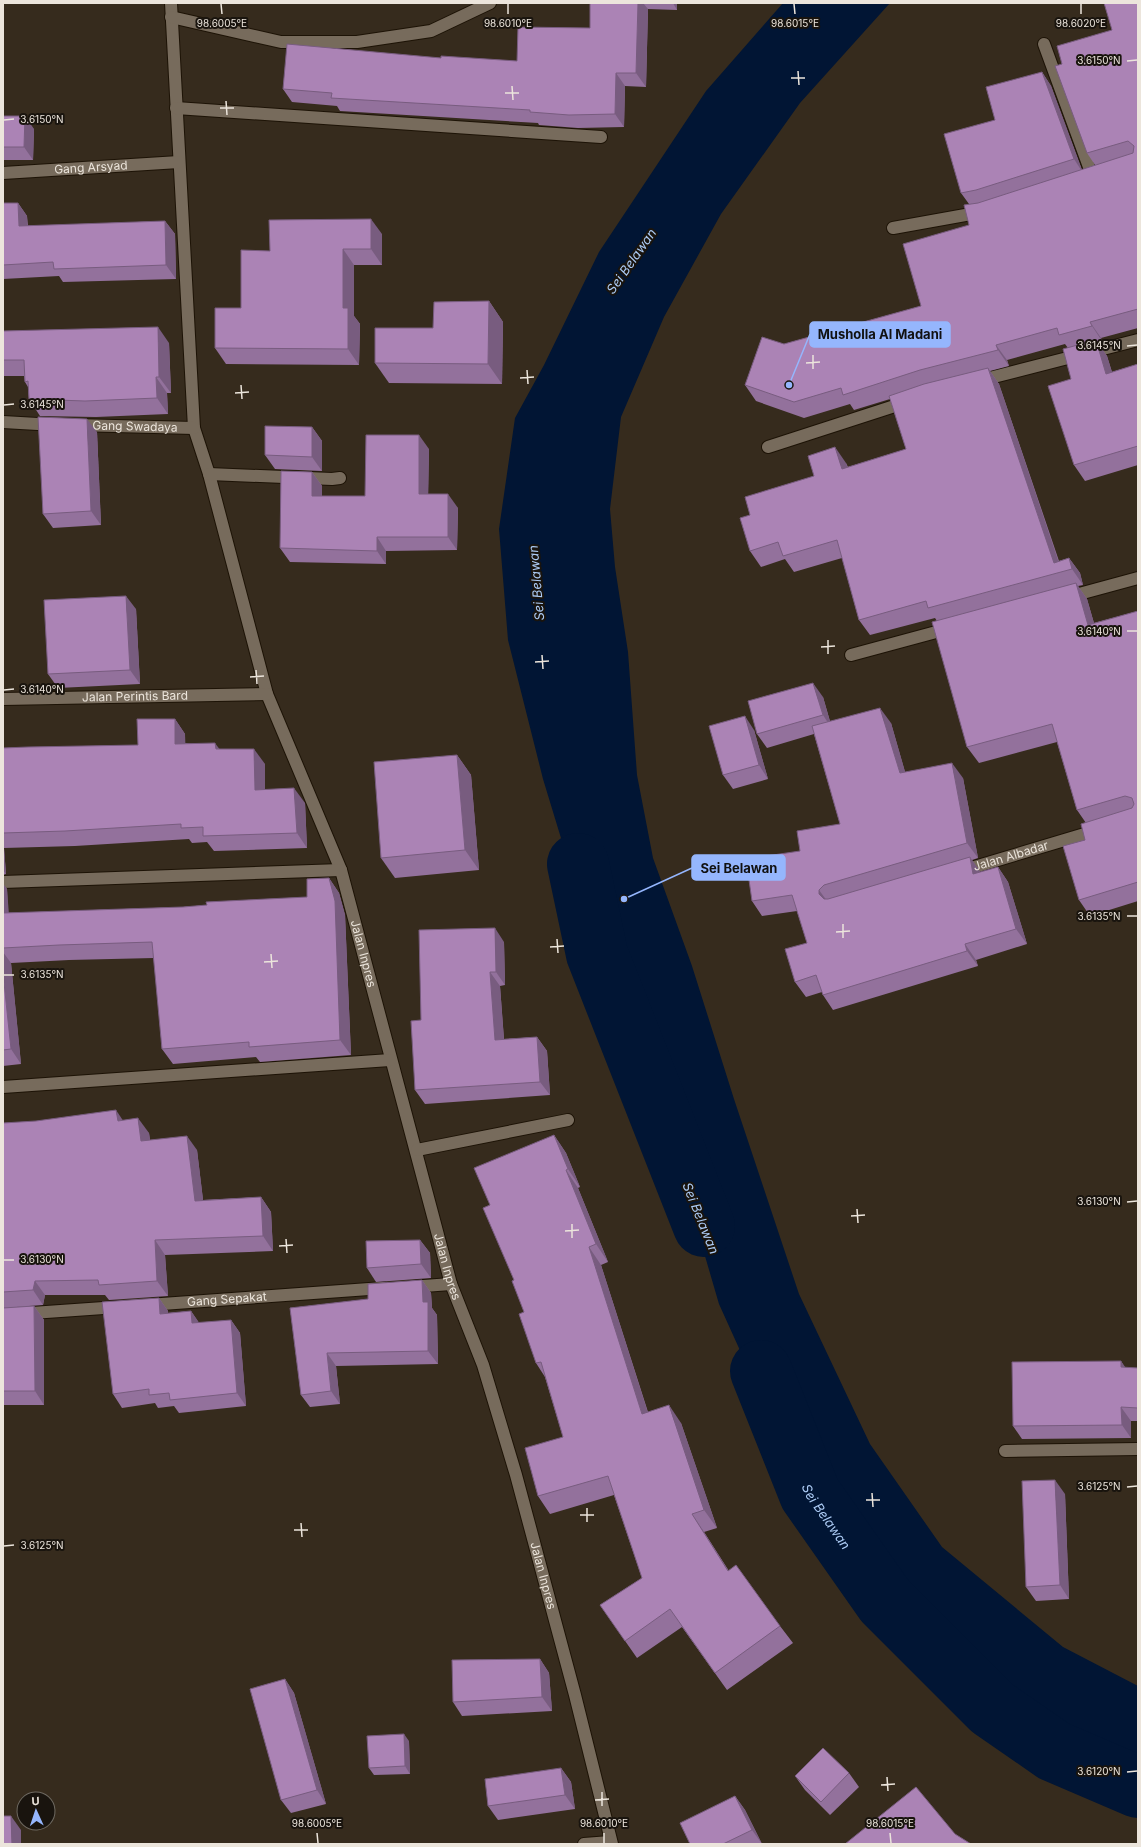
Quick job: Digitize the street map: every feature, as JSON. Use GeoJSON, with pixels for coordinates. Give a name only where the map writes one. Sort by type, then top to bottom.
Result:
{"type":"FeatureCollection","features":[{"type":"Feature","properties":{"kind":"street","name":"Jalan Inpres"},"geometry":{"type":"LineString","coordinates":[[171,3],[194,428],[209,474],[267,694],[341,870],[390,1060],[417,1150],[450,1284],[483,1365],[514,1468],[575,1695],[611,1843]]}},
{"type":"Feature","properties":{"kind":"street"},"geometry":{"type":"LineString","coordinates":[[171,17],[281,42],[357,42],[431,31],[490,3]]}},
{"type":"Feature","properties":{"kind":"street"},"geometry":{"type":"LineString","coordinates":[[1044,44],[1097,177],[1078,182]]}},
{"type":"Feature","properties":{"kind":"street"},"geometry":{"type":"LineString","coordinates":[[176,108],[601,137]]}},
{"type":"Feature","properties":{"kind":"street","name":"Gang Arsyad"},"geometry":{"type":"LineString","coordinates":[[3,173],[179,162]]}},
{"type":"Feature","properties":{"kind":"street"},"geometry":{"type":"LineString","coordinates":[[893,228],[994,208]]}},
{"type":"Feature","properties":{"kind":"street"},"geometry":{"type":"LineString","coordinates":[[964,385],[1138,340]]}},
{"type":"Feature","properties":{"kind":"street"},"geometry":{"type":"LineString","coordinates":[[768,447],[918,398]]}},
{"type":"Feature","properties":{"kind":"street","name":"Gang Swadaya"},"geometry":{"type":"LineString","coordinates":[[3,422],[194,428]]}},
{"type":"Feature","properties":{"kind":"street"},"geometry":{"type":"LineString","coordinates":[[209,474],[332,480],[340,478]]}},
{"type":"Feature","properties":{"kind":"street"},"geometry":{"type":"LineString","coordinates":[[1055,601],[1138,578]]}},
{"type":"Feature","properties":{"kind":"street"},"geometry":{"type":"LineString","coordinates":[[851,655],[964,625]]}},
{"type":"Feature","properties":{"kind":"street","name":"Jalan Perintis Bard"},"geometry":{"type":"LineString","coordinates":[[3,698],[267,694]]}},
{"type":"Feature","properties":{"kind":"street","name":"Jalan Albadar"},"geometry":{"type":"LineString","coordinates":[[950,874],[1108,827]]}},
{"type":"Feature","properties":{"kind":"street"},"geometry":{"type":"LineString","coordinates":[[3,882],[341,870]]}},
{"type":"Feature","properties":{"kind":"street"},"geometry":{"type":"LineString","coordinates":[[3,1087],[390,1060]]}},
{"type":"Feature","properties":{"kind":"street"},"geometry":{"type":"LineString","coordinates":[[417,1150],[568,1120]]}},
{"type":"Feature","properties":{"kind":"street","name":"Gang Sepakat"},"geometry":{"type":"LineString","coordinates":[[3,1315],[450,1284]]}},
{"type":"Feature","properties":{"kind":"street"},"geometry":{"type":"LineString","coordinates":[[1005,1452],[1138,1449]]}},
{"type":"Feature","properties":{"kind":"street"},"geometry":{"type":"LineString","coordinates":[[584,1844],[611,1843]]}},
{"type":"Feature","properties":{"kind":"water","name":"Sei Belawan"},"geometry":{"type":"Polygon","coordinates":[[[783,3],[890,3],[800,103],[721,214],[664,317],[621,417],[610,509],[615,567],[628,652],[637,775],[653,858],[692,966],[734,1099],[799,1294],[870,1444],[942,1547],[1063,1647],[1138,1686],[1138,1794],[1130,1791],[1081,1756],[975,1687],[904,1622],[767,1410],[719,1304],[667,1126],[641,1055],[592,940],[543,779],[508,640],[499,529],[515,418],[544,365],[599,252],[706,91],[783,3]]]}},
{"type":"Feature","properties":{"kind":"building"},"geometry":{"type":"Polygon","coordinates":[[[590,3],[638,3],[636,73],[616,73],[615,114],[569,115],[530,112],[530,110],[331,98],[332,93],[283,89],[287,44],[441,58],[441,56],[517,61],[518,27],[590,28],[590,3]]]}},
{"type":"Feature","properties":{"kind":"building"},"geometry":{"type":"Polygon","coordinates":[[[1104,3],[1138,3],[1138,309],[1090,322],[1092,326],[1059,335],[1057,328],[996,345],[998,350],[920,370],[843,395],[841,388],[794,402],[745,385],[762,337],[784,344],[921,306],[903,244],[969,225],[964,205],[978,203],[1133,153],[1134,146],[1128,141],[1087,153],[1055,66],[1062,64],[1057,46],[1112,30],[1104,3]]]}},
{"type":"Feature","properties":{"kind":"building"},"geometry":{"type":"Polygon","coordinates":[[[1042,72],[1074,159],[976,190],[961,193],[944,134],[995,120],[986,87],[1042,72]]]}},
{"type":"Feature","properties":{"kind":"building"},"geometry":{"type":"Polygon","coordinates":[[[3,116],[25,116],[24,147],[3,147],[3,116]]]}},
{"type":"Feature","properties":{"kind":"building"},"geometry":{"type":"Polygon","coordinates":[[[3,203],[18,203],[19,226],[165,221],[166,265],[54,269],[53,262],[3,265],[3,203]]]}},
{"type":"Feature","properties":{"kind":"building"},"geometry":{"type":"Polygon","coordinates":[[[371,219],[371,249],[343,249],[343,308],[348,308],[348,349],[215,348],[215,308],[241,308],[241,250],[270,251],[269,220],[371,219]]]}},
{"type":"Feature","properties":{"kind":"building"},"geometry":{"type":"Polygon","coordinates":[[[489,301],[488,364],[375,363],[375,328],[433,328],[434,302],[489,301]]]}},
{"type":"Feature","properties":{"kind":"building"},"geometry":{"type":"Polygon","coordinates":[[[158,327],[159,377],[156,377],[157,398],[85,401],[29,399],[28,381],[25,382],[24,360],[3,360],[3,331],[158,327]]]}},
{"type":"Feature","properties":{"kind":"building"},"geometry":{"type":"Polygon","coordinates":[[[1096,340],[1106,374],[1138,364],[1138,446],[1074,465],[1048,386],[1071,379],[1063,349],[1096,340]]]}},
{"type":"Feature","properties":{"kind":"building"},"geometry":{"type":"Polygon","coordinates":[[[988,368],[1054,563],[1069,558],[1072,569],[928,608],[926,601],[859,620],[837,540],[783,556],[778,542],[750,551],[740,518],[750,515],[745,497],[814,476],[808,456],[835,447],[842,469],[906,449],[889,396],[924,384],[988,368]]]}},
{"type":"Feature","properties":{"kind":"building"},"geometry":{"type":"Polygon","coordinates":[[[38,417],[87,419],[91,511],[43,514],[38,417]]]}},
{"type":"Feature","properties":{"kind":"building"},"geometry":{"type":"Polygon","coordinates":[[[265,426],[312,427],[312,457],[265,455],[265,426]]]}},
{"type":"Feature","properties":{"kind":"building"},"geometry":{"type":"Polygon","coordinates":[[[366,435],[419,435],[419,494],[448,494],[448,537],[377,537],[377,551],[280,548],[281,471],[312,472],[312,496],[365,496],[366,435]]]}},
{"type":"Feature","properties":{"kind":"building"},"geometry":{"type":"Polygon","coordinates":[[[1076,583],[1088,625],[1138,611],[1138,882],[1079,900],[1063,846],[1085,840],[1081,824],[1132,808],[1134,804],[1132,798],[1125,796],[1077,810],[1052,724],[967,747],[932,622],[1076,583]]]}},
{"type":"Feature","properties":{"kind":"building"},"geometry":{"type":"Polygon","coordinates":[[[126,596],[130,670],[48,674],[44,600],[126,596]]]}},
{"type":"Feature","properties":{"kind":"building"},"geometry":{"type":"Polygon","coordinates":[[[813,683],[823,715],[757,734],[748,701],[813,683]]]}},
{"type":"Feature","properties":{"kind":"building"},"geometry":{"type":"Polygon","coordinates":[[[880,708],[900,773],[952,763],[967,843],[824,885],[819,890],[819,894],[824,899],[828,899],[970,857],[973,874],[998,867],[1016,929],[965,944],[967,951],[823,995],[816,975],[795,982],[785,949],[807,943],[792,895],[752,901],[746,859],[800,851],[797,831],[840,824],[812,726],[880,708]]]}},
{"type":"Feature","properties":{"kind":"building"},"geometry":{"type":"Polygon","coordinates":[[[745,716],[759,765],[723,775],[709,726],[745,716]]]}},
{"type":"Feature","properties":{"kind":"building"},"geometry":{"type":"Polygon","coordinates":[[[137,719],[175,719],[175,744],[215,743],[216,749],[254,749],[255,790],[294,788],[297,833],[203,836],[203,827],[181,828],[181,824],[3,833],[3,748],[138,745],[137,719]]]}},
{"type":"Feature","properties":{"kind":"building"},"geometry":{"type":"Polygon","coordinates":[[[457,755],[465,850],[381,858],[374,762],[457,755]]]}},
{"type":"Feature","properties":{"kind":"building"},"geometry":{"type":"Polygon","coordinates":[[[329,878],[335,901],[340,1040],[249,1047],[249,1042],[162,1049],[152,942],[3,948],[3,913],[183,907],[207,905],[206,902],[307,897],[307,879],[329,878]]]}},
{"type":"Feature","properties":{"kind":"building"},"geometry":{"type":"Polygon","coordinates":[[[495,928],[496,972],[490,972],[495,1040],[537,1037],[540,1082],[415,1090],[411,1021],[421,1020],[419,930],[495,928]]]}},
{"type":"Feature","properties":{"kind":"building"},"geometry":{"type":"Polygon","coordinates":[[[3,973],[11,1049],[3,1050],[3,973]]]}},
{"type":"Feature","properties":{"kind":"building"},"geometry":{"type":"Polygon","coordinates":[[[116,1110],[118,1121],[138,1118],[141,1141],[187,1136],[195,1201],[261,1197],[263,1236],[155,1240],[157,1281],[99,1285],[98,1280],[35,1281],[33,1290],[3,1292],[3,1123],[36,1121],[116,1110]]]}},
{"type":"Feature","properties":{"kind":"building"},"geometry":{"type":"Polygon","coordinates":[[[554,1135],[568,1169],[566,1170],[596,1244],[589,1247],[642,1414],[669,1405],[704,1510],[692,1514],[728,1571],[736,1565],[780,1626],[715,1673],[670,1609],[625,1641],[600,1605],[642,1578],[608,1476],[538,1496],[525,1448],[563,1437],[541,1362],[536,1363],[519,1314],[524,1312],[512,1281],[514,1280],[483,1208],[490,1205],[474,1168],[554,1135]]]}},
{"type":"Feature","properties":{"kind":"building"},"geometry":{"type":"Polygon","coordinates":[[[420,1240],[421,1264],[367,1268],[366,1241],[420,1240]]]}},
{"type":"Feature","properties":{"kind":"building"},"geometry":{"type":"Polygon","coordinates":[[[422,1280],[423,1302],[428,1302],[428,1351],[327,1353],[331,1391],[301,1395],[290,1308],[368,1299],[368,1284],[422,1280]]]}},
{"type":"Feature","properties":{"kind":"building"},"geometry":{"type":"Polygon","coordinates":[[[159,1298],[160,1314],[191,1311],[192,1323],[231,1320],[237,1393],[170,1400],[169,1393],[149,1395],[149,1389],[113,1394],[102,1302],[159,1298]]]}},
{"type":"Feature","properties":{"kind":"building"},"geometry":{"type":"Polygon","coordinates":[[[34,1306],[35,1391],[3,1391],[3,1308],[34,1306]]]}},
{"type":"Feature","properties":{"kind":"building"},"geometry":{"type":"Polygon","coordinates":[[[1121,1361],[1121,1367],[1138,1368],[1138,1408],[1121,1407],[1122,1425],[1013,1426],[1012,1362],[1121,1361]]]}},
{"type":"Feature","properties":{"kind":"building"},"geometry":{"type":"Polygon","coordinates":[[[1055,1480],[1060,1585],[1026,1587],[1022,1481],[1055,1480]]]}},
{"type":"Feature","properties":{"kind":"building"},"geometry":{"type":"Polygon","coordinates":[[[540,1659],[542,1697],[453,1702],[452,1660],[540,1659]]]}},
{"type":"Feature","properties":{"kind":"building"},"geometry":{"type":"Polygon","coordinates":[[[285,1679],[317,1790],[281,1800],[250,1689],[285,1679]]]}},
{"type":"Feature","properties":{"kind":"building"},"geometry":{"type":"Polygon","coordinates":[[[404,1734],[405,1766],[369,1768],[367,1736],[404,1734]]]}},
{"type":"Feature","properties":{"kind":"building"},"geometry":{"type":"Polygon","coordinates":[[[823,1748],[849,1773],[821,1802],[795,1776],[823,1748]]]}},
{"type":"Feature","properties":{"kind":"building"},"geometry":{"type":"Polygon","coordinates":[[[561,1768],[565,1795],[488,1806],[485,1779],[561,1768]]]}},
{"type":"Feature","properties":{"kind":"building"},"geometry":{"type":"Polygon","coordinates":[[[916,1787],[955,1834],[971,1844],[845,1844],[916,1787]]]}},
{"type":"Feature","properties":{"kind":"building"},"geometry":{"type":"Polygon","coordinates":[[[735,1796],[752,1830],[723,1844],[690,1844],[680,1823],[735,1796]]]}},
{"type":"Feature","properties":{"kind":"building"},"geometry":{"type":"Polygon","coordinates":[[[3,1816],[11,1816],[12,1844],[3,1844],[3,1816]]]}},
{"type":"Feature","properties":{"kind":"waterway","name":"Sei Belawan"},"geometry":{"type":"LineString","coordinates":[[578,864],[597,954],[704,1226]]}},
{"type":"Feature","properties":{"kind":"waterway","name":"Sei Belawan"},"geometry":{"type":"LineString","coordinates":[[761,1371],[810,1494],[885,1601],[992,1708],[1054,1751],[1138,1787]]}},
{"type":"Feature","properties":{"kind":"place","name":"Musholla Al Madani"},"geometry":{"type":"Point","coordinates":[789,385]}},
{"type":"Feature","properties":{"kind":"place","name":"Sei Belawan"},"geometry":{"type":"Point","coordinates":[624,899]}}]}
